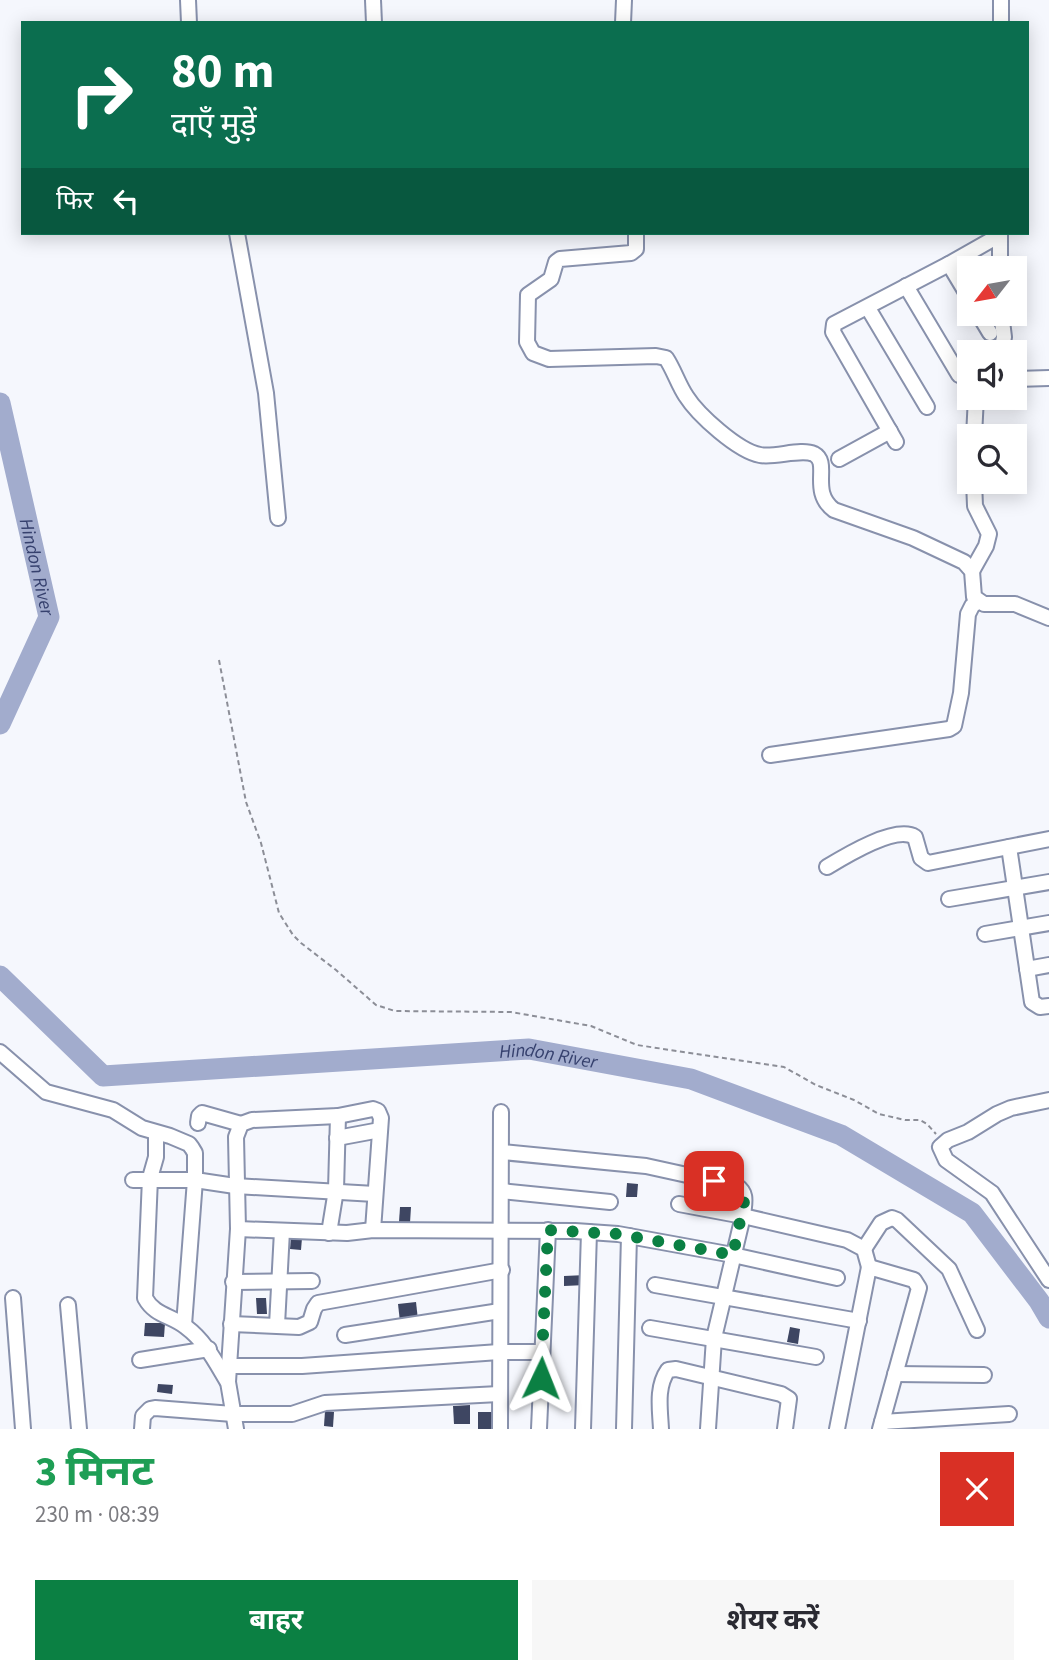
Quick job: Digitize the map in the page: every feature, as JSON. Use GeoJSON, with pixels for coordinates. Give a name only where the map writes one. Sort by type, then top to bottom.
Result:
{"type":"FeatureCollection","features":[{"type":"Feature","properties":{"kind":"street"},"geometry":{"type":"LineString","coordinates":[[188,0],[189,21]]}},
{"type":"Feature","properties":{"kind":"street"},"geometry":{"type":"LineString","coordinates":[[373,0],[374,21]]}},
{"type":"Feature","properties":{"kind":"street"},"geometry":{"type":"LineString","coordinates":[[623,21],[624,0]]}},
{"type":"Feature","properties":{"kind":"street"},"geometry":{"type":"LineString","coordinates":[[1000,0],[1001,21]]}},
{"type":"Feature","properties":{"kind":"street"},"geometry":{"type":"LineString","coordinates":[[237,235],[266,393],[278,518]]}},
{"type":"Feature","properties":{"kind":"street"},"geometry":{"type":"LineString","coordinates":[[636,235],[636,249],[631,253],[560,259],[556,262],[551,279],[528,295],[527,342],[533,353],[550,359],[666,358],[692,405],[738,447],[764,456],[808,453],[816,455],[821,461],[821,495],[825,504],[834,510],[913,538],[964,562],[972,571]]}},
{"type":"Feature","properties":{"kind":"street"},"geometry":{"type":"LineString","coordinates":[[839,459],[893,436],[833,332],[834,324],[868,308],[998,235]]}},
{"type":"Feature","properties":{"kind":"street"},"geometry":{"type":"LineString","coordinates":[[1000,235],[1000,256]]}},
{"type":"Feature","properties":{"kind":"street"},"geometry":{"type":"LineString","coordinates":[[949,264],[957,277]]}},
{"type":"Feature","properties":{"kind":"street"},"geometry":{"type":"LineString","coordinates":[[906,286],[957,372]]}},
{"type":"Feature","properties":{"kind":"street"},"geometry":{"type":"LineString","coordinates":[[868,308],[927,407]]}},
{"type":"Feature","properties":{"kind":"street"},"geometry":{"type":"LineString","coordinates":[[986,326],[990,333]]}},
{"type":"Feature","properties":{"kind":"street"},"geometry":{"type":"LineString","coordinates":[[1027,378],[1049,377]]}},
{"type":"Feature","properties":{"kind":"street"},"geometry":{"type":"LineString","coordinates":[[975,494],[975,506],[989,534],[986,546],[972,571],[972,592],[978,601],[989,605],[1015,604],[1049,618]]}},
{"type":"Feature","properties":{"kind":"street"},"geometry":{"type":"LineString","coordinates":[[770,755],[949,729],[954,726],[961,693],[968,614],[978,601]]}},
{"type":"Feature","properties":{"kind":"street"},"geometry":{"type":"LineString","coordinates":[[827,867],[862,846],[907,834],[915,837],[921,858],[928,863],[1049,839]]}},
{"type":"Feature","properties":{"kind":"street"},"geometry":{"type":"LineString","coordinates":[[1009,848],[1032,1002],[1040,1007],[1049,1006]]}},
{"type":"Feature","properties":{"kind":"street"},"geometry":{"type":"LineString","coordinates":[[949,899],[1049,881]]}},
{"type":"Feature","properties":{"kind":"street"},"geometry":{"type":"LineString","coordinates":[[985,934],[1049,923]]}},
{"type":"Feature","properties":{"kind":"street"},"geometry":{"type":"LineString","coordinates":[[1027,969],[1049,965]]}},
{"type":"Feature","properties":{"kind":"street"},"geometry":{"type":"LineString","coordinates":[[0,1052],[46,1092],[113,1110],[142,1128],[170,1136],[192,1148],[195,1153],[195,1180],[184,1325]]}},
{"type":"Feature","properties":{"kind":"street"},"geometry":{"type":"LineString","coordinates":[[1049,1100],[996,1114],[968,1132],[942,1144],[940,1151],[946,1160],[992,1193],[1049,1280]]}},
{"type":"Feature","properties":{"kind":"street"},"geometry":{"type":"LineString","coordinates":[[198,1123],[202,1113],[241,1124],[252,1120],[338,1116],[373,1109],[378,1111],[381,1118],[373,1230]]}},
{"type":"Feature","properties":{"kind":"street"},"geometry":{"type":"LineString","coordinates":[[500,1429],[501,1112]]}},
{"type":"Feature","properties":{"kind":"street"},"geometry":{"type":"LineString","coordinates":[[329,1233],[335,1191],[338,1116]]}},
{"type":"Feature","properties":{"kind":"street"},"geometry":{"type":"LineString","coordinates":[[234,1422],[228,1366],[238,1229],[236,1137],[241,1124]]}},
{"type":"Feature","properties":{"kind":"street"},"geometry":{"type":"LineString","coordinates":[[337,1138],[380,1130]]}},
{"type":"Feature","properties":{"kind":"street"},"geometry":{"type":"LineString","coordinates":[[156,1133],[156,1157],[150,1178],[145,1298],[158,1314],[184,1325],[209,1349],[228,1382]]}},
{"type":"Feature","properties":{"kind":"street"},"geometry":{"type":"LineString","coordinates":[[502,1152],[646,1166],[737,1186],[743,1190],[743,1216],[714,1338],[708,1429]]}},
{"type":"Feature","properties":{"kind":"street"},"geometry":{"type":"LineString","coordinates":[[133,1180],[195,1180],[235,1186],[375,1194]]}},
{"type":"Feature","properties":{"kind":"street"},"geometry":{"type":"LineString","coordinates":[[501,1191],[610,1202]]}},
{"type":"Feature","properties":{"kind":"street"},"geometry":{"type":"LineString","coordinates":[[679,1204],[847,1240],[864,1249],[869,1267],[837,1429]]}},
{"type":"Feature","properties":{"kind":"street"},"geometry":{"type":"LineString","coordinates":[[864,1249],[881,1223],[897,1220],[949,1269],[977,1330]]}},
{"type":"Feature","properties":{"kind":"street"},"geometry":{"type":"LineString","coordinates":[[238,1229],[329,1233],[373,1230],[589,1232],[629,1236],[733,1255],[837,1278]]}},
{"type":"Feature","properties":{"kind":"street"},"geometry":{"type":"LineString","coordinates":[[539,1429],[548,1230]]}},
{"type":"Feature","properties":{"kind":"street"},"geometry":{"type":"LineString","coordinates":[[277,1325],[282,1231]]}},
{"type":"Feature","properties":{"kind":"street"},"geometry":{"type":"LineString","coordinates":[[583,1429],[589,1232]]}},
{"type":"Feature","properties":{"kind":"street"},"geometry":{"type":"LineString","coordinates":[[624,1429],[629,1236]]}},
{"type":"Feature","properties":{"kind":"street"},"geometry":{"type":"LineString","coordinates":[[869,1267],[914,1280],[918,1284],[881,1426],[1009,1414]]}},
{"type":"Feature","properties":{"kind":"street"},"geometry":{"type":"LineString","coordinates":[[231,1324],[299,1327],[308,1324],[318,1303],[502,1270]]}},
{"type":"Feature","properties":{"kind":"street"},"geometry":{"type":"LineString","coordinates":[[233,1282],[312,1281]]}},
{"type":"Feature","properties":{"kind":"street"},"geometry":{"type":"LineString","coordinates":[[655,1285],[859,1321]]}},
{"type":"Feature","properties":{"kind":"street"},"geometry":{"type":"LineString","coordinates":[[13,1298],[23,1429]]}},
{"type":"Feature","properties":{"kind":"street"},"geometry":{"type":"LineString","coordinates":[[68,1305],[79,1429]]}},
{"type":"Feature","properties":{"kind":"street"},"geometry":{"type":"LineString","coordinates":[[345,1335],[500,1311]]}},
{"type":"Feature","properties":{"kind":"street"},"geometry":{"type":"LineString","coordinates":[[650,1328],[816,1357]]}},
{"type":"Feature","properties":{"kind":"street"},"geometry":{"type":"LineString","coordinates":[[141,1360],[209,1349]]}},
{"type":"Feature","properties":{"kind":"street"},"geometry":{"type":"LineString","coordinates":[[228,1366],[302,1366],[499,1352],[542,1352]]}},
{"type":"Feature","properties":{"kind":"street"},"geometry":{"type":"LineString","coordinates":[[661,1429],[662,1378],[668,1370],[676,1369],[781,1394],[789,1399],[785,1429]]}},
{"type":"Feature","properties":{"kind":"street"},"geometry":{"type":"LineString","coordinates":[[895,1374],[984,1375]]}},
{"type":"Feature","properties":{"kind":"street"},"geometry":{"type":"LineString","coordinates":[[142,1429],[143,1416],[155,1408],[234,1422],[292,1414],[326,1402],[499,1395]]}},
{"type":"Feature","properties":{"kind":"path"},"geometry":{"type":"LineString","coordinates":[[219,660],[246,802],[261,843],[279,913],[301,943],[376,1005],[395,1011],[511,1012],[591,1026],[637,1045],[784,1067],[879,1114],[905,1120],[920,1120],[933,1130],[942,1144]]}},
{"type":"Feature","properties":{"kind":"building"},"geometry":{"type":"Polygon","coordinates":[[[627,1183],[638,1184],[637,1197],[626,1197],[627,1183]]]}},
{"type":"Feature","properties":{"kind":"building"},"geometry":{"type":"Polygon","coordinates":[[[400,1207],[411,1207],[410,1223],[399,1222],[400,1207]]]}},
{"type":"Feature","properties":{"kind":"building"},"geometry":{"type":"Polygon","coordinates":[[[291,1236],[302,1238],[301,1250],[290,1249],[291,1236]]]}},
{"type":"Feature","properties":{"kind":"building"},"geometry":{"type":"Polygon","coordinates":[[[586,1275],[586,1285],[564,1286],[564,1276],[586,1275]]]}},
{"type":"Feature","properties":{"kind":"building"},"geometry":{"type":"Polygon","coordinates":[[[256,1298],[266,1298],[267,1314],[257,1314],[256,1298]]]}},
{"type":"Feature","properties":{"kind":"building"},"geometry":{"type":"Polygon","coordinates":[[[416,1302],[418,1320],[400,1322],[398,1304],[416,1302]]]}},
{"type":"Feature","properties":{"kind":"building"},"geometry":{"type":"Polygon","coordinates":[[[145,1323],[165,1323],[164,1337],[144,1336],[145,1323]]]}},
{"type":"Feature","properties":{"kind":"building"},"geometry":{"type":"Polygon","coordinates":[[[790,1327],[800,1329],[798,1344],[787,1342],[790,1327]]]}},
{"type":"Feature","properties":{"kind":"building"},"geometry":{"type":"Polygon","coordinates":[[[158,1384],[173,1385],[172,1394],[157,1392],[158,1384]]]}},
{"type":"Feature","properties":{"kind":"building"},"geometry":{"type":"Polygon","coordinates":[[[470,1405],[470,1424],[454,1424],[453,1406],[470,1405]]]}},
{"type":"Feature","properties":{"kind":"building"},"geometry":{"type":"Polygon","coordinates":[[[325,1411],[334,1412],[333,1427],[324,1426],[325,1411]]]}},
{"type":"Feature","properties":{"kind":"building"},"geometry":{"type":"Polygon","coordinates":[[[478,1412],[499,1412],[500,1429],[478,1429],[478,1412]]]}},
{"type":"Feature","properties":{"kind":"waterway","name":"Hindon River"},"geometry":{"type":"LineString","coordinates":[[0,403],[49,617],[0,724]]}},
{"type":"Feature","properties":{"kind":"waterway","name":"Hindon River"},"geometry":{"type":"LineString","coordinates":[[0,976],[103,1076],[529,1049],[691,1079],[841,1135],[972,1213],[1049,1318]]}},
{"type":"Feature","properties":{"kind":"route"},"geometry":{"type":"LineString","coordinates":[[541,1378],[548,1230],[618,1234],[733,1255],[745,1197],[743,1190],[737,1186],[714,1181]]}}]}
